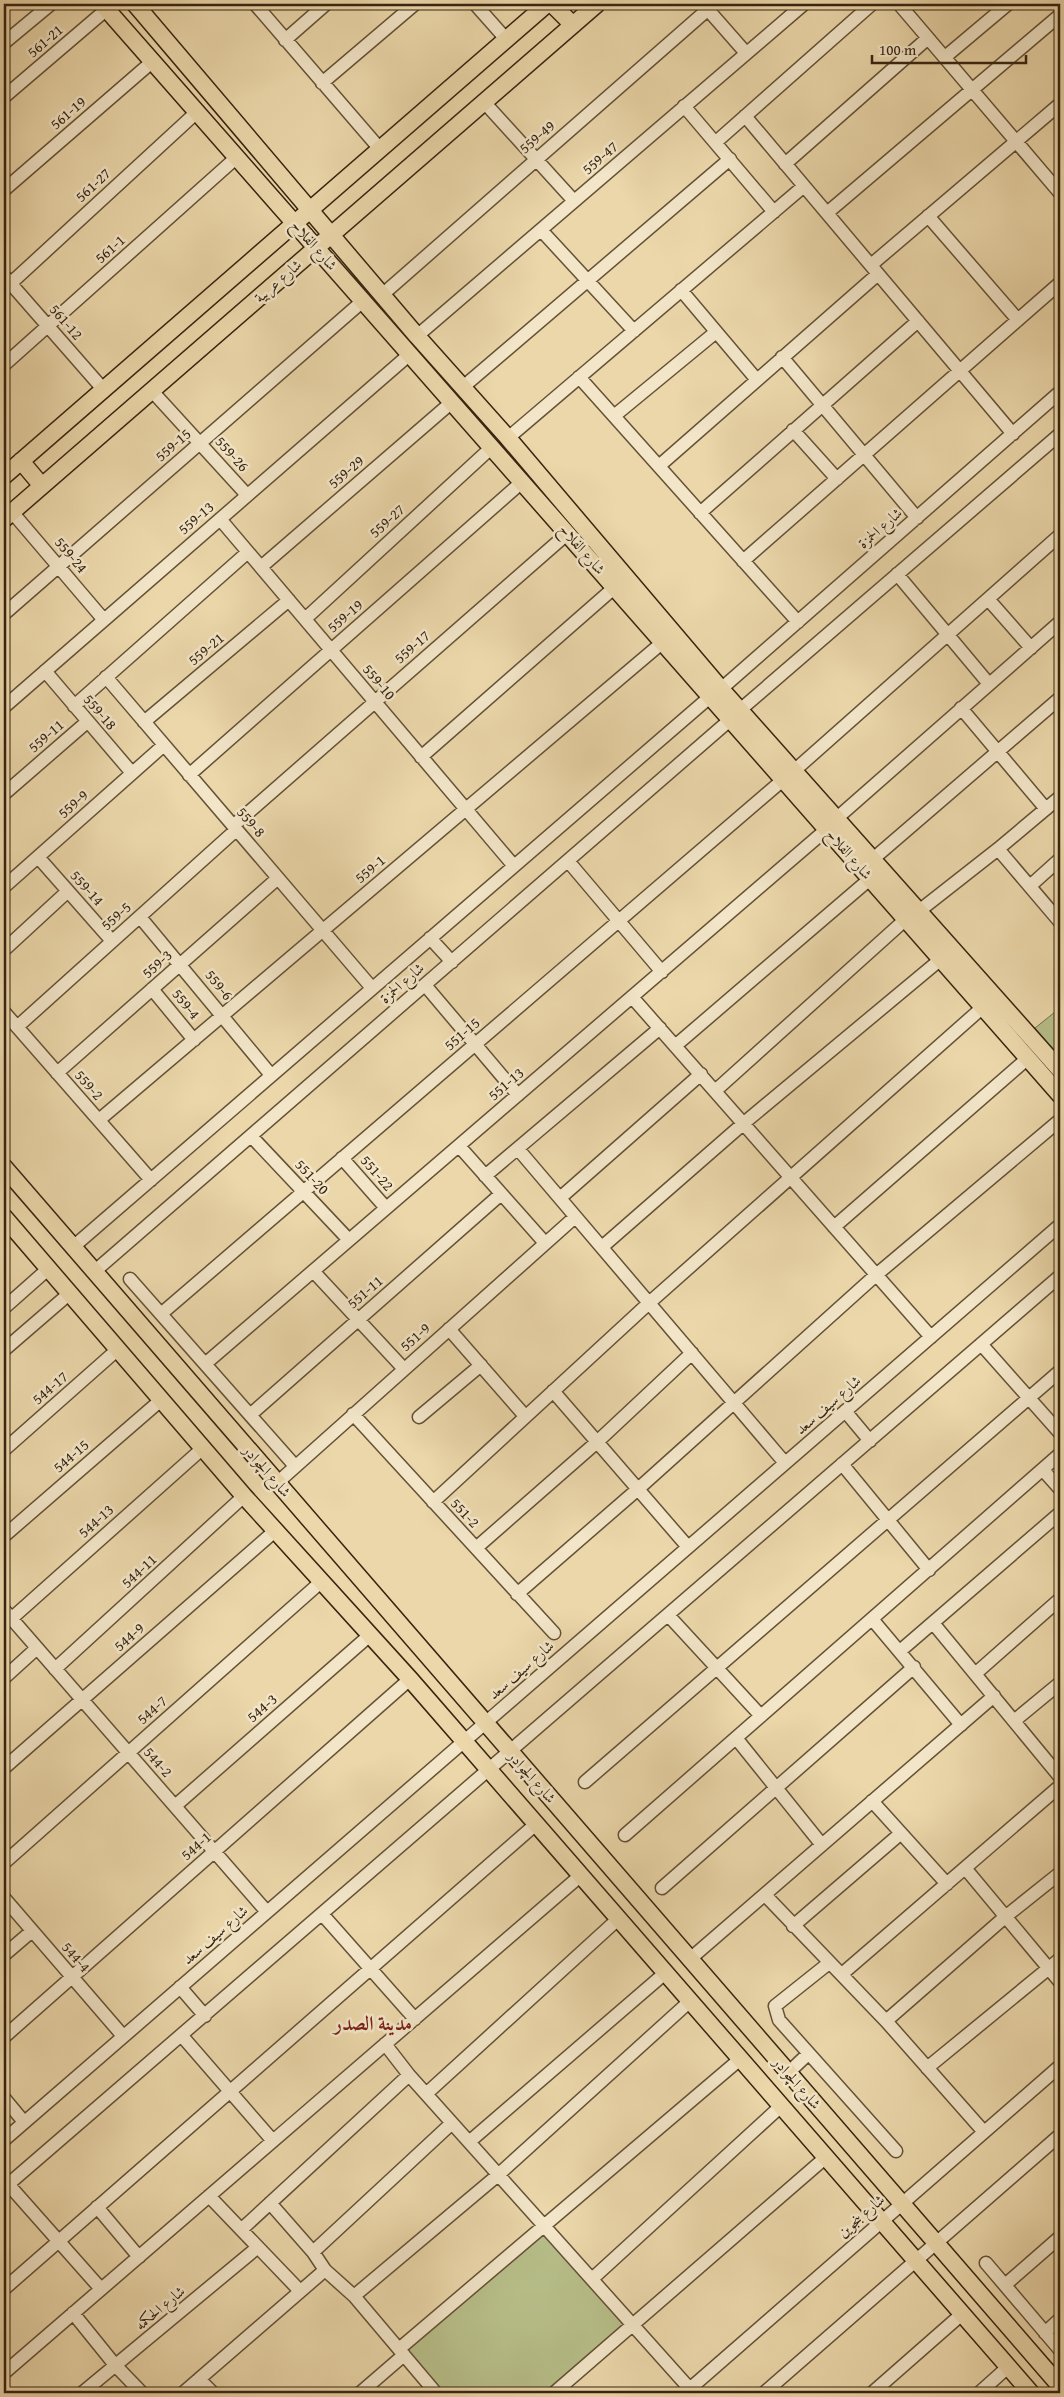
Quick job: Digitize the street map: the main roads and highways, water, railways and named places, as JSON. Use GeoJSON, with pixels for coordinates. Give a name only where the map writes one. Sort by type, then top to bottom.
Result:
{"type":"FeatureCollection","features":[{"type":"Feature","properties":{"kind":"main road","name":"شارع الفلاح"},"geometry":{"type":"LineString","coordinates":[[135,4],[417,336],[508,438],[716,692],[832,823],[870,878],[913,915],[1060,1070]]}},
{"type":"Feature","properties":{"kind":"main road"},"geometry":{"type":"LineString","coordinates":[[4,476],[547,4]]}},
{"type":"Feature","properties":{"kind":"main road"},"geometry":{"type":"LineString","coordinates":[[552,4],[573,25]]}},
{"type":"Feature","properties":{"kind":"main road","name":"شارع عربية"},"geometry":{"type":"LineString","coordinates":[[8,516],[597,4]]}},
{"type":"Feature","properties":{"kind":"main road","name":"شارع الفلاح"},"geometry":{"type":"LineString","coordinates":[[105,6],[662,642],[716,692]]}},
{"type":"Feature","properties":{"kind":"main road"},"geometry":{"type":"LineString","coordinates":[[292,188],[326,191],[340,184]]}},
{"type":"Feature","properties":{"kind":"main road"},"geometry":{"type":"LineString","coordinates":[[268,246],[277,228],[278,212],[276,201]]}},
{"type":"Feature","properties":{"kind":"main road"},"geometry":{"type":"LineString","coordinates":[[347,254],[345,239],[348,224],[356,213]]}},
{"type":"Feature","properties":{"kind":"main road"},"geometry":{"type":"LineString","coordinates":[[291,270],[305,263],[320,264],[336,270]]}},
{"type":"Feature","properties":{"kind":"main road"},"geometry":{"type":"LineString","coordinates":[[21,461],[42,486]]}},
{"type":"Feature","properties":{"kind":"main road","name":"شارع الفلاح"},"geometry":{"type":"LineString","coordinates":[[832,823],[873,859],[913,915],[941,959],[1060,1095]]}},
{"type":"Feature","properties":{"kind":"main road","name":"شارع الچوادر"},"geometry":{"type":"LineString","coordinates":[[4,1167],[1060,2386]]}},
{"type":"Feature","properties":{"kind":"main road","name":"شارع الچوادر"},"geometry":{"type":"LineString","coordinates":[[4,1217],[244,1496],[410,1679],[617,1920],[1031,2393]]}},
{"type":"Feature","properties":{"kind":"district","name":"مدينة الصدر"},"geometry":{"type":"Point","coordinates":[373,2023]}}]}
